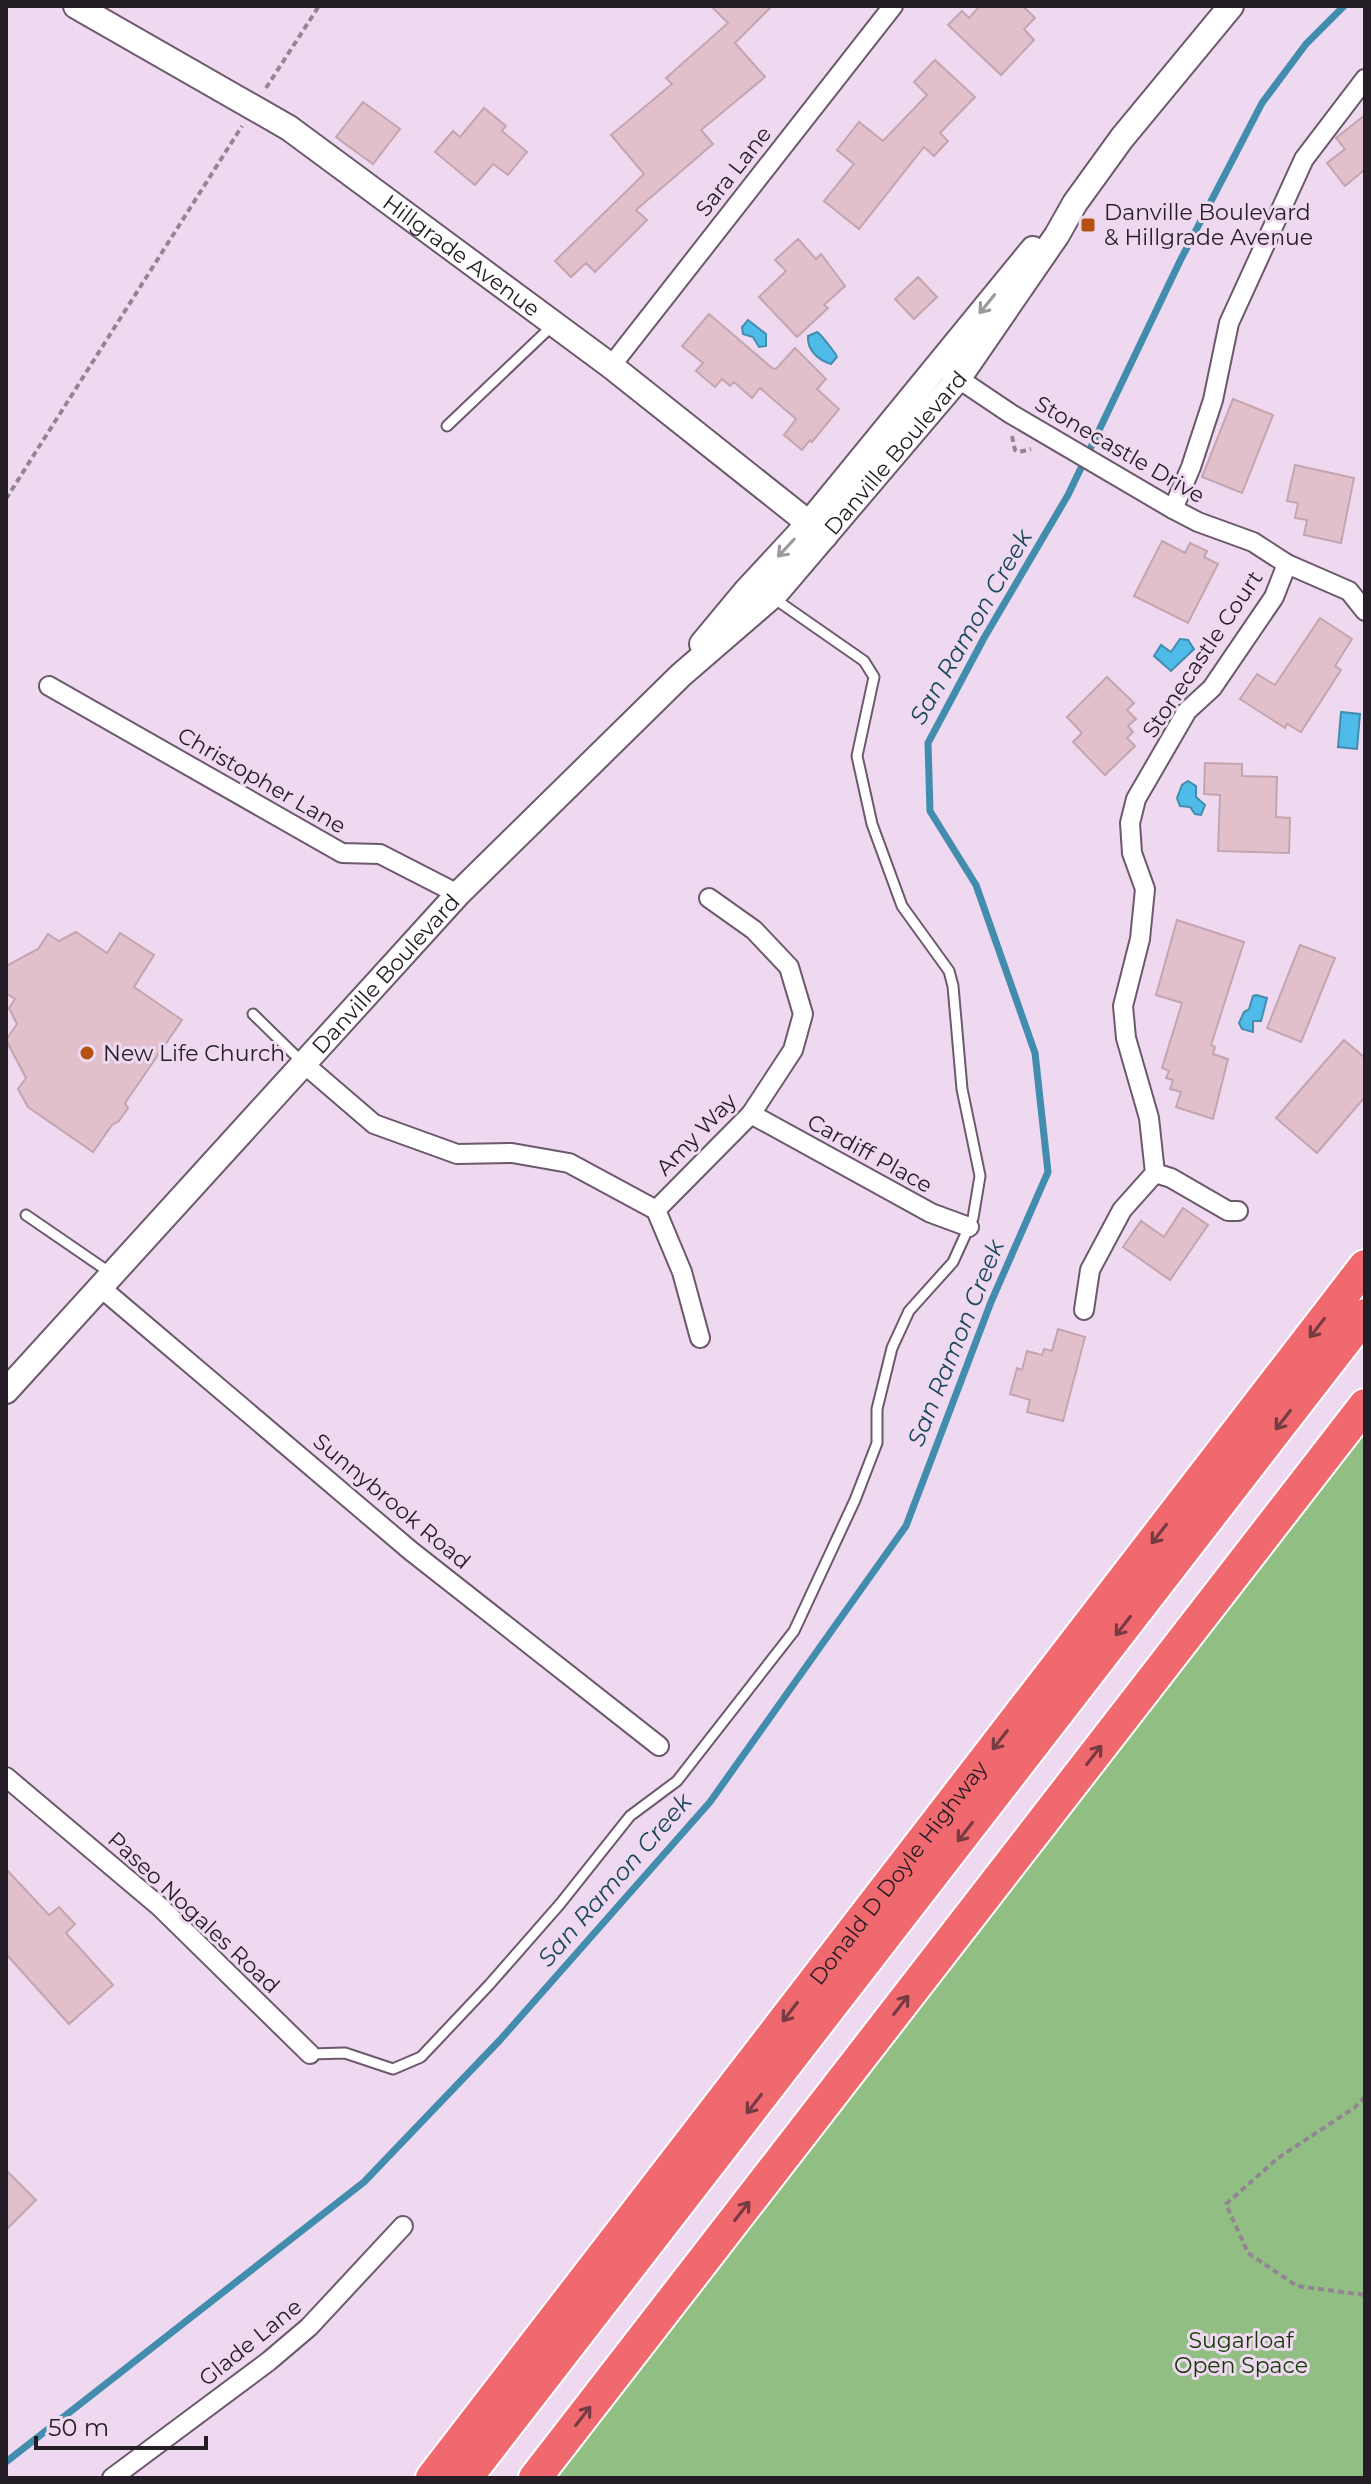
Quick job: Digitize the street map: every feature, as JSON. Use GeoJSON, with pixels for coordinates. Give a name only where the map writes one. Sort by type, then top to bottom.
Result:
{"type":"FeatureCollection","features":[{"type":"Feature","properties":{"kind":"highway","name":"Donald D Doyle Highway"},"geometry":{"type":"LineString","coordinates":[[450,2470],[1365,1266]]}},
{"type":"Feature","properties":{"kind":"highway"},"geometry":{"type":"LineString","coordinates":[[417,2478],[450,2470],[1365,1315]]}},
{"type":"Feature","properties":{"kind":"highway"},"geometry":{"type":"LineString","coordinates":[[535,2478],[1365,1405]]}},
{"type":"Feature","properties":{"kind":"main road","name":"Hillgrade Avenue"},"geometry":{"type":"LineString","coordinates":[[76,6],[289,128],[611,366],[817,530]]}},
{"type":"Feature","properties":{"kind":"main road","name":"Danville Boulevard"},"geometry":{"type":"LineString","coordinates":[[817,530],[938,364],[1012,272],[1075,203],[1132,126],[1231,6]]}},
{"type":"Feature","properties":{"kind":"main road","name":"Danville Boulevard"},"geometry":{"type":"LineString","coordinates":[[6,1391],[458,894],[681,675],[958,379],[1049,248],[1075,203]]}},
{"type":"Feature","properties":{"kind":"street","name":"Sara Lane"},"geometry":{"type":"LineString","coordinates":[[611,366],[893,6]]}},
{"type":"Feature","properties":{"kind":"street"},"geometry":{"type":"LineString","coordinates":[[1173,509],[1191,467],[1213,400],[1229,323],[1304,159],[1365,79]]}},
{"type":"Feature","properties":{"kind":"street","name":"Stonecastle Drive"},"geometry":{"type":"LineString","coordinates":[[938,364],[1011,414],[1173,509],[1198,522],[1253,542],[1287,564],[1349,591],[1365,611]]}},
{"type":"Feature","properties":{"kind":"street","name":"Stonecastle Court"},"geometry":{"type":"LineString","coordinates":[[1155,1173],[1149,1118],[1126,1038],[1123,1006],[1140,939],[1145,889],[1132,853],[1130,823],[1136,799],[1187,711],[1212,688],[1274,597],[1287,564]]}},
{"type":"Feature","properties":{"kind":"street","name":"Christopher Lane"},"geometry":{"type":"LineString","coordinates":[[49,686],[342,853],[380,854],[458,894]]}},
{"type":"Feature","properties":{"kind":"street","name":"Amy Way"},"geometry":{"type":"LineString","coordinates":[[656,1210],[751,1114],[793,1050],[803,1014],[789,967],[754,930],[709,898]]}},
{"type":"Feature","properties":{"kind":"street"},"geometry":{"type":"LineString","coordinates":[[303,1063],[374,1124],[457,1154],[512,1153],[569,1163],[656,1210],[682,1272],[700,1338]]}},
{"type":"Feature","properties":{"kind":"street","name":"Cardiff Place"},"geometry":{"type":"LineString","coordinates":[[751,1114],[931,1213],[969,1227]]}},
{"type":"Feature","properties":{"kind":"street"},"geometry":{"type":"LineString","coordinates":[[1084,1310],[1090,1270],[1096,1258],[1122,1210],[1155,1173],[1171,1178],[1228,1211],[1238,1211]]}},
{"type":"Feature","properties":{"kind":"street","name":"Sunnybrook Road"},"geometry":{"type":"LineString","coordinates":[[106,1281],[411,1551],[659,1746]]}},
{"type":"Feature","properties":{"kind":"street","name":"Paseo Nogales Road"},"geometry":{"type":"LineString","coordinates":[[6,1777],[159,1906],[310,2054]]}},
{"type":"Feature","properties":{"kind":"street","name":"Glade Lane"},"geometry":{"type":"LineString","coordinates":[[112,2478],[269,2361],[309,2327],[403,2226]]}},
{"type":"Feature","properties":{"kind":"lane"},"geometry":{"type":"LineString","coordinates":[[447,426],[554,324]]}},
{"type":"Feature","properties":{"kind":"lane"},"geometry":{"type":"LineString","coordinates":[[310,2054],[345,2053],[393,2069],[421,2057],[550,1916],[630,1816],[677,1781],[794,1631],[855,1500],[877,1443],[877,1409],[892,1348],[909,1311],[953,1262],[973,1218],[980,1176],[962,1089],[953,986],[949,971],[902,906],[872,824],[857,756],[874,677],[864,661],[763,590]]}},
{"type":"Feature","properties":{"kind":"lane"},"geometry":{"type":"LineString","coordinates":[[253,1014],[303,1063]]}},
{"type":"Feature","properties":{"kind":"lane"},"geometry":{"type":"LineString","coordinates":[[26,1215],[106,1281]]}},
{"type":"Feature","properties":{"kind":"path"},"geometry":{"type":"LineString","coordinates":[[6,499],[319,6]]}},
{"type":"Feature","properties":{"kind":"path"},"geometry":{"type":"LineString","coordinates":[[1365,2097],[1354,2108],[1278,2158],[1226,2204],[1248,2253],[1297,2286],[1365,2295]]}},
{"type":"Feature","properties":{"kind":"green space","name":"Sugarloaf Open Space"},"geometry":{"type":"Polygon","coordinates":[[[1365,1404],[1365,2478],[535,2478],[1365,1404]]]}},
{"type":"Feature","properties":{"kind":"water"},"geometry":{"type":"Polygon","coordinates":[[[748,320],[766,334],[766,346],[759,347],[753,337],[743,334],[742,327],[748,320]]]}},
{"type":"Feature","properties":{"kind":"water"},"geometry":{"type":"Polygon","coordinates":[[[817,332],[837,357],[831,364],[818,357],[809,346],[808,336],[817,332]]]}},
{"type":"Feature","properties":{"kind":"water"},"geometry":{"type":"Polygon","coordinates":[[[1180,639],[1188,640],[1194,649],[1171,671],[1154,656],[1161,645],[1171,652],[1180,639]]]}},
{"type":"Feature","properties":{"kind":"water"},"geometry":{"type":"Polygon","coordinates":[[[1341,712],[1360,714],[1357,749],[1338,747],[1341,712]]]}},
{"type":"Feature","properties":{"kind":"water"},"geometry":{"type":"Polygon","coordinates":[[[1188,781],[1196,786],[1196,797],[1205,805],[1201,815],[1195,814],[1190,807],[1180,806],[1177,798],[1182,785],[1188,781]]]}},
{"type":"Feature","properties":{"kind":"water"},"geometry":{"type":"Polygon","coordinates":[[[1256,995],[1267,998],[1261,1021],[1253,1021],[1253,1032],[1242,1029],[1239,1023],[1256,995]]]}},
{"type":"Feature","properties":{"kind":"building"},"geometry":{"type":"Polygon","coordinates":[[[711,6],[772,6],[735,43],[765,77],[701,130],[713,144],[636,210],[647,220],[595,272],[586,263],[571,277],[555,261],[644,174],[611,135],[672,84],[666,78],[728,23],[711,6]]]}},
{"type":"Feature","properties":{"kind":"building"},"geometry":{"type":"Polygon","coordinates":[[[980,6],[1023,6],[1035,18],[1024,29],[1034,40],[1001,75],[948,25],[962,11],[969,18],[980,6]]]}},
{"type":"Feature","properties":{"kind":"building"},"geometry":{"type":"Polygon","coordinates":[[[935,60],[975,97],[940,133],[948,141],[934,156],[924,147],[859,229],[824,201],[854,164],[837,150],[859,122],[883,141],[927,95],[914,82],[935,60]]]}},
{"type":"Feature","properties":{"kind":"building"},"geometry":{"type":"Polygon","coordinates":[[[363,102],[400,129],[373,164],[336,137],[363,102]]]}},
{"type":"Feature","properties":{"kind":"building"},"geometry":{"type":"Polygon","coordinates":[[[484,108],[506,126],[502,131],[527,152],[508,175],[493,164],[475,185],[435,152],[453,131],[460,137],[484,108]]]}},
{"type":"Feature","properties":{"kind":"building"},"geometry":{"type":"Polygon","coordinates":[[[1365,115],[1365,173],[1363,171],[1345,186],[1327,163],[1345,149],[1336,138],[1365,115]]]}},
{"type":"Feature","properties":{"kind":"building"},"geometry":{"type":"Polygon","coordinates":[[[798,239],[816,259],[821,254],[845,286],[824,305],[828,308],[797,337],[759,297],[786,271],[775,260],[798,239]]]}},
{"type":"Feature","properties":{"kind":"building"},"geometry":{"type":"Polygon","coordinates":[[[918,277],[937,297],[914,319],[895,299],[918,277]]]}},
{"type":"Feature","properties":{"kind":"building"},"geometry":{"type":"Polygon","coordinates":[[[709,314],[772,368],[776,369],[795,348],[826,379],[817,389],[839,409],[802,450],[784,435],[796,419],[760,388],[752,398],[734,382],[730,386],[722,379],[715,387],[696,371],[703,363],[682,346],[709,314]]]}},
{"type":"Feature","properties":{"kind":"building"},"geometry":{"type":"Polygon","coordinates":[[[1233,399],[1273,415],[1242,493],[1202,477],[1233,399]]]}},
{"type":"Feature","properties":{"kind":"building"},"geometry":{"type":"Polygon","coordinates":[[[1295,465],[1354,478],[1341,543],[1304,535],[1307,520],[1295,518],[1298,503],[1287,501],[1295,465]]]}},
{"type":"Feature","properties":{"kind":"building"},"geometry":{"type":"Polygon","coordinates":[[[1162,541],[1185,553],[1190,543],[1207,551],[1204,557],[1218,564],[1188,623],[1134,596],[1162,541]]]}},
{"type":"Feature","properties":{"kind":"building"},"geometry":{"type":"Polygon","coordinates":[[[1320,618],[1352,639],[1335,666],[1341,670],[1301,732],[1287,724],[1285,728],[1240,699],[1257,674],[1275,685],[1320,618]]]}},
{"type":"Feature","properties":{"kind":"building"},"geometry":{"type":"Polygon","coordinates":[[[1107,677],[1134,703],[1127,710],[1136,719],[1128,726],[1133,732],[1127,738],[1135,746],[1105,775],[1073,742],[1082,733],[1067,717],[1107,677]]]}},
{"type":"Feature","properties":{"kind":"building"},"geometry":{"type":"Polygon","coordinates":[[[1205,763],[1242,764],[1242,776],[1277,777],[1276,817],[1290,818],[1289,853],[1218,851],[1220,795],[1204,794],[1205,763]]]}},
{"type":"Feature","properties":{"kind":"building"},"geometry":{"type":"Polygon","coordinates":[[[1177,920],[1244,942],[1211,1045],[1215,1047],[1213,1054],[1228,1059],[1213,1119],[1176,1107],[1181,1092],[1170,1089],[1173,1080],[1166,1078],[1169,1071],[1162,1068],[1182,1003],[1156,995],[1177,920]]]}},
{"type":"Feature","properties":{"kind":"building","name":"New Life Church"},"geometry":{"type":"Polygon","coordinates":[[[76,932],[107,953],[120,933],[154,955],[134,987],[182,1020],[125,1103],[128,1108],[93,1152],[28,1107],[18,1089],[26,1078],[6,1040],[17,1024],[9,1008],[15,999],[6,993],[6,966],[38,949],[48,934],[59,941],[76,932]]]}},
{"type":"Feature","properties":{"kind":"building"},"geometry":{"type":"Polygon","coordinates":[[[1300,945],[1335,958],[1301,1042],[1267,1028],[1300,945]]]}},
{"type":"Feature","properties":{"kind":"building"},"geometry":{"type":"Polygon","coordinates":[[[1344,1040],[1365,1058],[1365,1097],[1317,1153],[1276,1118],[1344,1040]]]}},
{"type":"Feature","properties":{"kind":"building"},"geometry":{"type":"Polygon","coordinates":[[[1183,1208],[1208,1225],[1170,1280],[1123,1247],[1141,1221],[1164,1237],[1183,1208]]]}},
{"type":"Feature","properties":{"kind":"building"},"geometry":{"type":"Polygon","coordinates":[[[1058,1329],[1085,1337],[1063,1421],[1027,1412],[1030,1400],[1010,1394],[1017,1368],[1022,1370],[1027,1351],[1042,1355],[1044,1349],[1052,1351],[1058,1329]]]}},
{"type":"Feature","properties":{"kind":"building"},"geometry":{"type":"Polygon","coordinates":[[[6,1869],[49,1915],[59,1907],[75,1924],[66,1933],[113,1985],[69,2024],[6,1954],[6,1869]]]}},
{"type":"Feature","properties":{"kind":"building"},"geometry":{"type":"Polygon","coordinates":[[[6,2170],[36,2200],[6,2230],[6,2170]]]}},
{"type":"Feature","properties":{"kind":"waterway","name":"San Ramon Creek"},"geometry":{"type":"LineString","coordinates":[[6,2462],[364,2182],[500,2040],[710,1802],[906,1526],[991,1302],[1048,1172],[1035,1053],[976,885],[930,811],[928,743],[984,638],[1068,495],[1180,261],[1262,103],[1306,44],[1344,6]]}},
{"type":"Feature","properties":{"kind":"place","name":"Danville Boulevard & Hillgrade Avenue"},"geometry":{"type":"Point","coordinates":[1088,225]}},
{"type":"Feature","properties":{"kind":"place","name":"New Life Church"},"geometry":{"type":"Point","coordinates":[87,1053]}}]}
